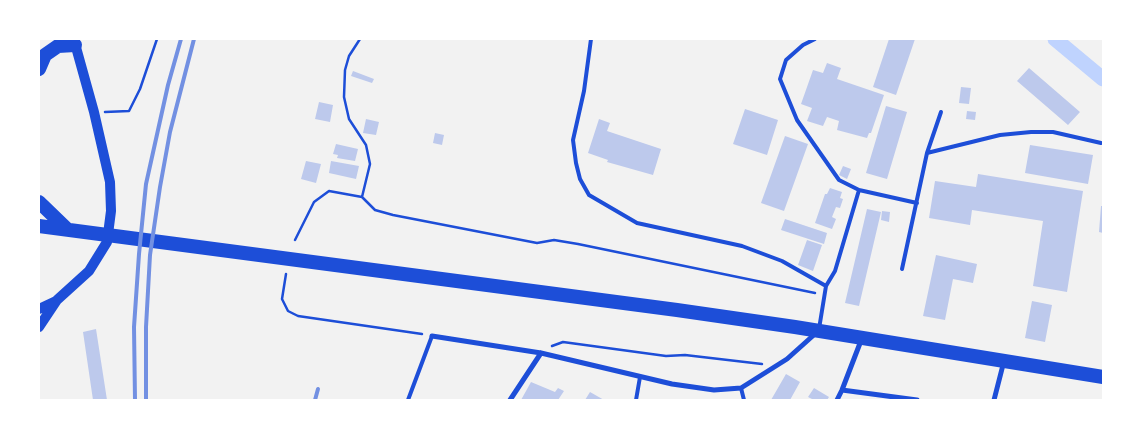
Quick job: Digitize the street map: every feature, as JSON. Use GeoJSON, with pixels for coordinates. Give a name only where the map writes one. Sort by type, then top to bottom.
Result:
{"type":"FeatureCollection","features":[{"type":"Feature","properties":{"kind":"highway"},"geometry":{"type":"LineString","coordinates":[[39,69],[45,55],[58,46],[74,42]]}},
{"type":"Feature","properties":{"kind":"highway"},"geometry":{"type":"LineString","coordinates":[[39,202],[69,230]]}},
{"type":"Feature","properties":{"kind":"highway"},"geometry":{"type":"LineString","coordinates":[[39,226],[677,310],[1103,377]]}},
{"type":"Feature","properties":{"kind":"main road"},"geometry":{"type":"LineString","coordinates":[[39,327],[57,300],[89,271],[107,242],[111,211],[110,182],[94,112],[74,42]]}},
{"type":"Feature","properties":{"kind":"main road"},"geometry":{"type":"LineString","coordinates":[[39,309],[57,300]]}},
{"type":"Feature","properties":{"kind":"street"},"geometry":{"type":"LineString","coordinates":[[432,336],[541,353],[672,384],[714,390],[741,388],[776,367],[818,332]]}},
{"type":"Feature","properties":{"kind":"street"},"geometry":{"type":"LineString","coordinates":[[837,400],[862,338]]}},
{"type":"Feature","properties":{"kind":"street"},"geometry":{"type":"LineString","coordinates":[[510,400],[541,353]]}},
{"type":"Feature","properties":{"kind":"street"},"geometry":{"type":"LineString","coordinates":[[994,400],[1005,361]]}},
{"type":"Feature","properties":{"kind":"street"},"geometry":{"type":"LineString","coordinates":[[842,390],[917,400]]}},
{"type":"Feature","properties":{"kind":"lane"},"geometry":{"type":"LineString","coordinates":[[590,39],[584,91],[573,140],[580,179],[589,195],[637,223],[742,246],[782,261],[826,286]]}},
{"type":"Feature","properties":{"kind":"lane"},"geometry":{"type":"LineString","coordinates":[[815,39],[803,45],[786,60],[780,79],[797,120],[839,180],[858,190],[917,203]]}},
{"type":"Feature","properties":{"kind":"lane"},"geometry":{"type":"LineString","coordinates":[[902,269],[927,153],[941,112]]}},
{"type":"Feature","properties":{"kind":"lane"},"geometry":{"type":"LineString","coordinates":[[927,153],[1000,135],[1031,132],[1053,132],[1101,144]]}},
{"type":"Feature","properties":{"kind":"lane"},"geometry":{"type":"LineString","coordinates":[[818,332],[826,286],[835,271],[858,190]]}},
{"type":"Feature","properties":{"kind":"lane"},"geometry":{"type":"LineString","coordinates":[[408,400],[432,336]]}},
{"type":"Feature","properties":{"kind":"lane"},"geometry":{"type":"LineString","coordinates":[[636,400],[640,377]]}},
{"type":"Feature","properties":{"kind":"lane"},"geometry":{"type":"LineString","coordinates":[[741,388],[744,400]]}},
{"type":"Feature","properties":{"kind":"path"},"geometry":{"type":"LineString","coordinates":[[94,112],[129,111],[140,89],[157,39]]}},
{"type":"Feature","properties":{"kind":"path"},"geometry":{"type":"LineString","coordinates":[[360,39],[350,56],[345,70],[344,97],[349,119],[366,145],[370,164],[362,197]]}},
{"type":"Feature","properties":{"kind":"path"},"geometry":{"type":"LineString","coordinates":[[295,240],[314,202],[329,192],[362,197],[375,210],[393,215],[537,243],[554,240],[578,244],[824,294]]}},
{"type":"Feature","properties":{"kind":"path"},"geometry":{"type":"LineString","coordinates":[[286,274],[282,299],[288,311],[298,316],[432,336]]}},
{"type":"Feature","properties":{"kind":"path"},"geometry":{"type":"LineString","coordinates":[[541,353],[555,344],[563,342],[666,356],[685,355],[776,367]]}},
{"type":"Feature","properties":{"kind":"building"},"geometry":{"type":"Polygon","coordinates":[[[889,39],[915,39],[896,95],[873,87],[889,39]]]}},
{"type":"Feature","properties":{"kind":"building"},"geometry":{"type":"Polygon","coordinates":[[[827,63],[841,68],[837,79],[884,95],[871,133],[869,133],[867,138],[837,130],[839,121],[827,117],[823,126],[807,121],[812,108],[801,104],[813,70],[823,73],[827,63]]]}},
{"type":"Feature","properties":{"kind":"building"},"geometry":{"type":"Polygon","coordinates":[[[1029,68],[1080,112],[1068,125],[1017,81],[1029,68]]]}},
{"type":"Feature","properties":{"kind":"building"},"geometry":{"type":"Polygon","coordinates":[[[353,71],[374,79],[372,83],[351,76],[353,71]]]}},
{"type":"Feature","properties":{"kind":"building"},"geometry":{"type":"Polygon","coordinates":[[[961,87],[971,88],[969,104],[959,103],[961,87]]]}},
{"type":"Feature","properties":{"kind":"building"},"geometry":{"type":"Polygon","coordinates":[[[319,102],[333,105],[330,122],[315,119],[319,102]]]}},
{"type":"Feature","properties":{"kind":"building"},"geometry":{"type":"Polygon","coordinates":[[[886,106],[907,112],[887,179],[866,173],[886,106]]]}},
{"type":"Feature","properties":{"kind":"building"},"geometry":{"type":"Polygon","coordinates":[[[745,109],[778,120],[767,155],[733,144],[745,109]]]}},
{"type":"Feature","properties":{"kind":"building"},"geometry":{"type":"Polygon","coordinates":[[[967,111],[976,112],[975,120],[966,119],[967,111]]]}},
{"type":"Feature","properties":{"kind":"building"},"geometry":{"type":"Polygon","coordinates":[[[366,119],[379,122],[376,135],[363,133],[366,119]]]}},
{"type":"Feature","properties":{"kind":"building"},"geometry":{"type":"Polygon","coordinates":[[[599,119],[610,123],[607,131],[661,149],[653,175],[607,162],[608,160],[588,153],[599,119]]]}},
{"type":"Feature","properties":{"kind":"building"},"geometry":{"type":"Polygon","coordinates":[[[435,133],[444,135],[442,145],[433,143],[435,133]]]}},
{"type":"Feature","properties":{"kind":"building"},"geometry":{"type":"Polygon","coordinates":[[[785,136],[808,144],[784,211],[761,203],[785,136]]]}},
{"type":"Feature","properties":{"kind":"building"},"geometry":{"type":"Polygon","coordinates":[[[336,144],[358,149],[355,161],[337,158],[338,155],[333,154],[336,144]]]}},
{"type":"Feature","properties":{"kind":"building"},"geometry":{"type":"Polygon","coordinates":[[[1030,145],[1093,155],[1088,184],[1025,173],[1030,145]]]}},
{"type":"Feature","properties":{"kind":"building"},"geometry":{"type":"Polygon","coordinates":[[[306,161],[321,164],[316,183],[301,179],[306,161]]]}},
{"type":"Feature","properties":{"kind":"building"},"geometry":{"type":"Polygon","coordinates":[[[331,161],[359,166],[356,179],[329,173],[331,161]]]}},
{"type":"Feature","properties":{"kind":"building"},"geometry":{"type":"Polygon","coordinates":[[[843,166],[851,169],[847,179],[839,175],[843,166]]]}},
{"type":"Feature","properties":{"kind":"building"},"geometry":{"type":"Polygon","coordinates":[[[978,174],[1083,191],[1067,292],[1033,286],[1043,221],[972,210],[970,225],[929,218],[935,181],[976,187],[978,174]]]}},
{"type":"Feature","properties":{"kind":"building"},"geometry":{"type":"Polygon","coordinates":[[[830,188],[842,192],[840,198],[843,199],[840,208],[836,207],[832,217],[836,219],[832,229],[815,223],[825,194],[827,194],[830,188]]]}},
{"type":"Feature","properties":{"kind":"building"},"geometry":{"type":"Polygon","coordinates":[[[1101,206],[1103,206],[1103,233],[1099,232],[1101,206]]]}},
{"type":"Feature","properties":{"kind":"building"},"geometry":{"type":"Polygon","coordinates":[[[867,209],[881,212],[859,306],[845,303],[867,209]]]}},
{"type":"Feature","properties":{"kind":"building"},"geometry":{"type":"Polygon","coordinates":[[[882,211],[890,212],[889,222],[881,220],[882,211]]]}},
{"type":"Feature","properties":{"kind":"building"},"geometry":{"type":"Polygon","coordinates":[[[785,219],[827,233],[824,244],[781,230],[785,219]]]}},
{"type":"Feature","properties":{"kind":"building"},"geometry":{"type":"Polygon","coordinates":[[[807,240],[822,245],[813,271],[798,265],[807,240]]]}},
{"type":"Feature","properties":{"kind":"building"},"geometry":{"type":"Polygon","coordinates":[[[936,255],[977,264],[973,283],[953,279],[945,320],[923,316],[936,255]]]}},
{"type":"Feature","properties":{"kind":"building"},"geometry":{"type":"Polygon","coordinates":[[[1032,301],[1052,305],[1045,342],[1025,338],[1032,301]]]}},
{"type":"Feature","properties":{"kind":"building"},"geometry":{"type":"Polygon","coordinates":[[[96,329],[107,400],[93,400],[83,332],[96,329]]]}},
{"type":"Feature","properties":{"kind":"building"},"geometry":{"type":"Polygon","coordinates":[[[786,374],[800,382],[790,400],[771,400],[786,374]]]}},
{"type":"Feature","properties":{"kind":"building"},"geometry":{"type":"Polygon","coordinates":[[[531,382],[555,392],[558,388],[564,391],[558,400],[521,400],[531,382]]]}},
{"type":"Feature","properties":{"kind":"building"},"geometry":{"type":"Polygon","coordinates":[[[814,388],[829,397],[827,400],[814,400],[808,397],[814,388]]]}},
{"type":"Feature","properties":{"kind":"building"},"geometry":{"type":"Polygon","coordinates":[[[590,392],[604,400],[585,400],[590,392]]]}},
{"type":"Feature","properties":{"kind":"waterway"},"geometry":{"type":"LineString","coordinates":[[1055,39],[1103,79]]}},
{"type":"Feature","properties":{"kind":"railway"},"geometry":{"type":"LineString","coordinates":[[135,400],[134,327],[146,184],[168,85],[181,39]]}},
{"type":"Feature","properties":{"kind":"railway"},"geometry":{"type":"LineString","coordinates":[[146,400],[146,327],[150,255],[170,132],[194,39]]}},
{"type":"Feature","properties":{"kind":"railway"},"geometry":{"type":"LineString","coordinates":[[315,400],[318,389]]}}]}
